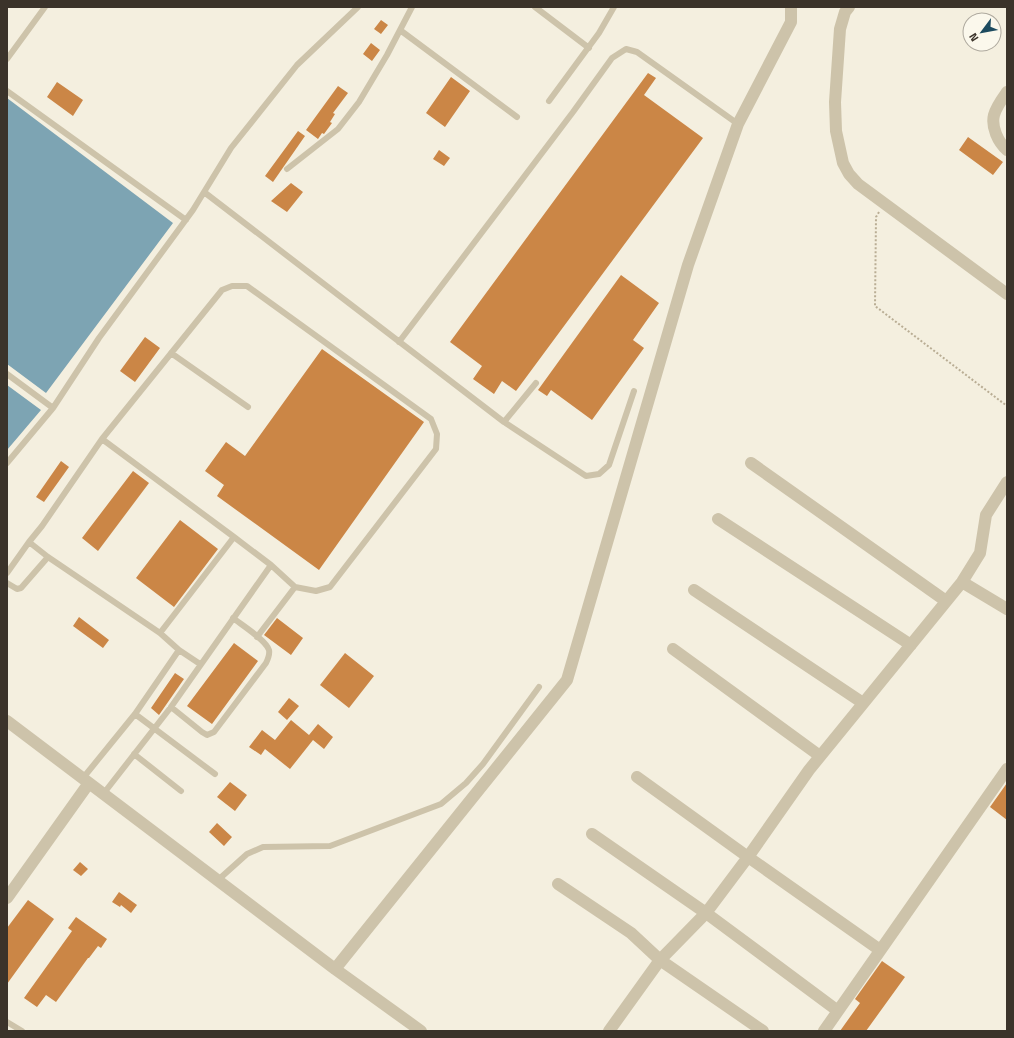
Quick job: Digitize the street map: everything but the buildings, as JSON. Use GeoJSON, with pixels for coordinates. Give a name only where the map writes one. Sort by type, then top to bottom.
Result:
{"type":"FeatureCollection","features":[{"type":"Feature","properties":{"kind":"street"},"geometry":{"type":"LineString","coordinates":[[335,969],[567,680],[688,265],[738,124],[791,22],[791,7]]}},
{"type":"Feature","properties":{"kind":"street"},"geometry":{"type":"LineString","coordinates":[[848,7],[840,29],[835,102],[836,131],[843,163],[849,174],[858,184],[1007,294]]}},
{"type":"Feature","properties":{"kind":"street"},"geometry":{"type":"LineString","coordinates":[[1007,92],[997,107],[994,116],[995,132],[998,139],[1007,150]]}},
{"type":"Feature","properties":{"kind":"street"},"geometry":{"type":"LineString","coordinates":[[751,463],[946,602]]}},
{"type":"Feature","properties":{"kind":"street"},"geometry":{"type":"LineString","coordinates":[[609,1031],[660,960],[706,913],[820,756],[962,582],[980,552],[986,515],[1006,483]]}},
{"type":"Feature","properties":{"kind":"street"},"geometry":{"type":"LineString","coordinates":[[718,519],[911,644]]}},
{"type":"Feature","properties":{"kind":"street"},"geometry":{"type":"LineString","coordinates":[[962,582],[1007,609]]}},
{"type":"Feature","properties":{"kind":"street"},"geometry":{"type":"LineString","coordinates":[[694,590],[863,703]]}},
{"type":"Feature","properties":{"kind":"street"},"geometry":{"type":"LineString","coordinates":[[673,649],[820,756]]}},
{"type":"Feature","properties":{"kind":"street"},"geometry":{"type":"LineString","coordinates":[[7,721],[335,969],[421,1031]]}},
{"type":"Feature","properties":{"kind":"street"},"geometry":{"type":"LineString","coordinates":[[824,1031],[1007,769]]}},
{"type":"Feature","properties":{"kind":"street"},"geometry":{"type":"LineString","coordinates":[[637,777],[880,950]]}},
{"type":"Feature","properties":{"kind":"street"},"geometry":{"type":"LineString","coordinates":[[7,898],[86,780]]}},
{"type":"Feature","properties":{"kind":"street"},"geometry":{"type":"LineString","coordinates":[[592,834],[706,913],[838,1011]]}},
{"type":"Feature","properties":{"kind":"street"},"geometry":{"type":"LineString","coordinates":[[558,884],[631,933],[660,960],[764,1031]]}},
{"type":"Feature","properties":{"kind":"lane"},"geometry":{"type":"LineString","coordinates":[[7,59],[45,7]]}},
{"type":"Feature","properties":{"kind":"lane"},"geometry":{"type":"LineString","coordinates":[[7,463],[52,408],[100,338],[186,220],[231,148],[297,64],[358,7]]}},
{"type":"Feature","properties":{"kind":"lane"},"geometry":{"type":"LineString","coordinates":[[287,169],[338,129],[359,102],[412,7]]}},
{"type":"Feature","properties":{"kind":"lane"},"geometry":{"type":"LineString","coordinates":[[535,7],[589,48]]}},
{"type":"Feature","properties":{"kind":"lane"},"geometry":{"type":"LineString","coordinates":[[550,101],[589,48],[614,7]]}},
{"type":"Feature","properties":{"kind":"lane"},"geometry":{"type":"LineString","coordinates":[[400,30],[517,117]]}},
{"type":"Feature","properties":{"kind":"lane"},"geometry":{"type":"LineString","coordinates":[[399,342],[612,58],[626,50],[637,52],[738,124]]}},
{"type":"Feature","properties":{"kind":"lane"},"geometry":{"type":"LineString","coordinates":[[7,91],[186,220]]}},
{"type":"Feature","properties":{"kind":"lane"},"geometry":{"type":"LineString","coordinates":[[204,192],[504,422],[586,476],[599,474],[609,465],[634,391]]}},
{"type":"Feature","properties":{"kind":"lane"},"geometry":{"type":"LineString","coordinates":[[7,573],[42,526],[102,439],[222,290],[232,286],[247,286],[431,419],[437,434],[436,449],[330,588],[316,591],[296,587],[271,565],[102,439]]}},
{"type":"Feature","properties":{"kind":"lane"},"geometry":{"type":"LineString","coordinates":[[171,353],[248,407]]}},
{"type":"Feature","properties":{"kind":"lane"},"geometry":{"type":"LineString","coordinates":[[7,374],[52,408]]}},
{"type":"Feature","properties":{"kind":"lane"},"geometry":{"type":"LineString","coordinates":[[504,422],[536,383]]}},
{"type":"Feature","properties":{"kind":"lane"},"geometry":{"type":"LineString","coordinates":[[160,633],[234,537]]}},
{"type":"Feature","properties":{"kind":"lane"},"geometry":{"type":"LineString","coordinates":[[29,542],[48,557],[160,633],[179,650],[200,664]]}},
{"type":"Feature","properties":{"kind":"lane"},"geometry":{"type":"LineString","coordinates":[[7,583],[17,589],[21,588],[48,557]]}},
{"type":"Feature","properties":{"kind":"lane"},"geometry":{"type":"LineString","coordinates":[[104,793],[171,707],[271,565]]}},
{"type":"Feature","properties":{"kind":"lane"},"geometry":{"type":"LineString","coordinates":[[257,637],[296,587]]}},
{"type":"Feature","properties":{"kind":"lane"},"geometry":{"type":"LineString","coordinates":[[171,707],[207,735],[214,732],[266,663],[269,655],[269,649],[264,642],[233,618]]}},
{"type":"Feature","properties":{"kind":"lane"},"geometry":{"type":"LineString","coordinates":[[86,780],[135,714],[179,650]]}},
{"type":"Feature","properties":{"kind":"lane"},"geometry":{"type":"LineString","coordinates":[[218,880],[247,854],[263,847],[330,846],[440,804],[466,783],[483,764],[539,687]]}},
{"type":"Feature","properties":{"kind":"lane"},"geometry":{"type":"LineString","coordinates":[[135,714],[216,774]]}},
{"type":"Feature","properties":{"kind":"lane"},"geometry":{"type":"LineString","coordinates":[[134,754],[181,792]]}},
{"type":"Feature","properties":{"kind":"lane"},"geometry":{"type":"LineString","coordinates":[[7,1022],[22,1031]]}},
{"type":"Feature","properties":{"kind":"path"},"geometry":{"type":"LineString","coordinates":[[883,202],[876,217],[875,306],[1007,406]]}},
{"type":"Feature","properties":{"kind":"water"},"geometry":{"type":"Polygon","coordinates":[[[7,98],[173,223],[46,393],[7,364],[7,98]]]}},
{"type":"Feature","properties":{"kind":"water"},"geometry":{"type":"Polygon","coordinates":[[[7,385],[41,410],[7,450],[7,385]]]}}]}
